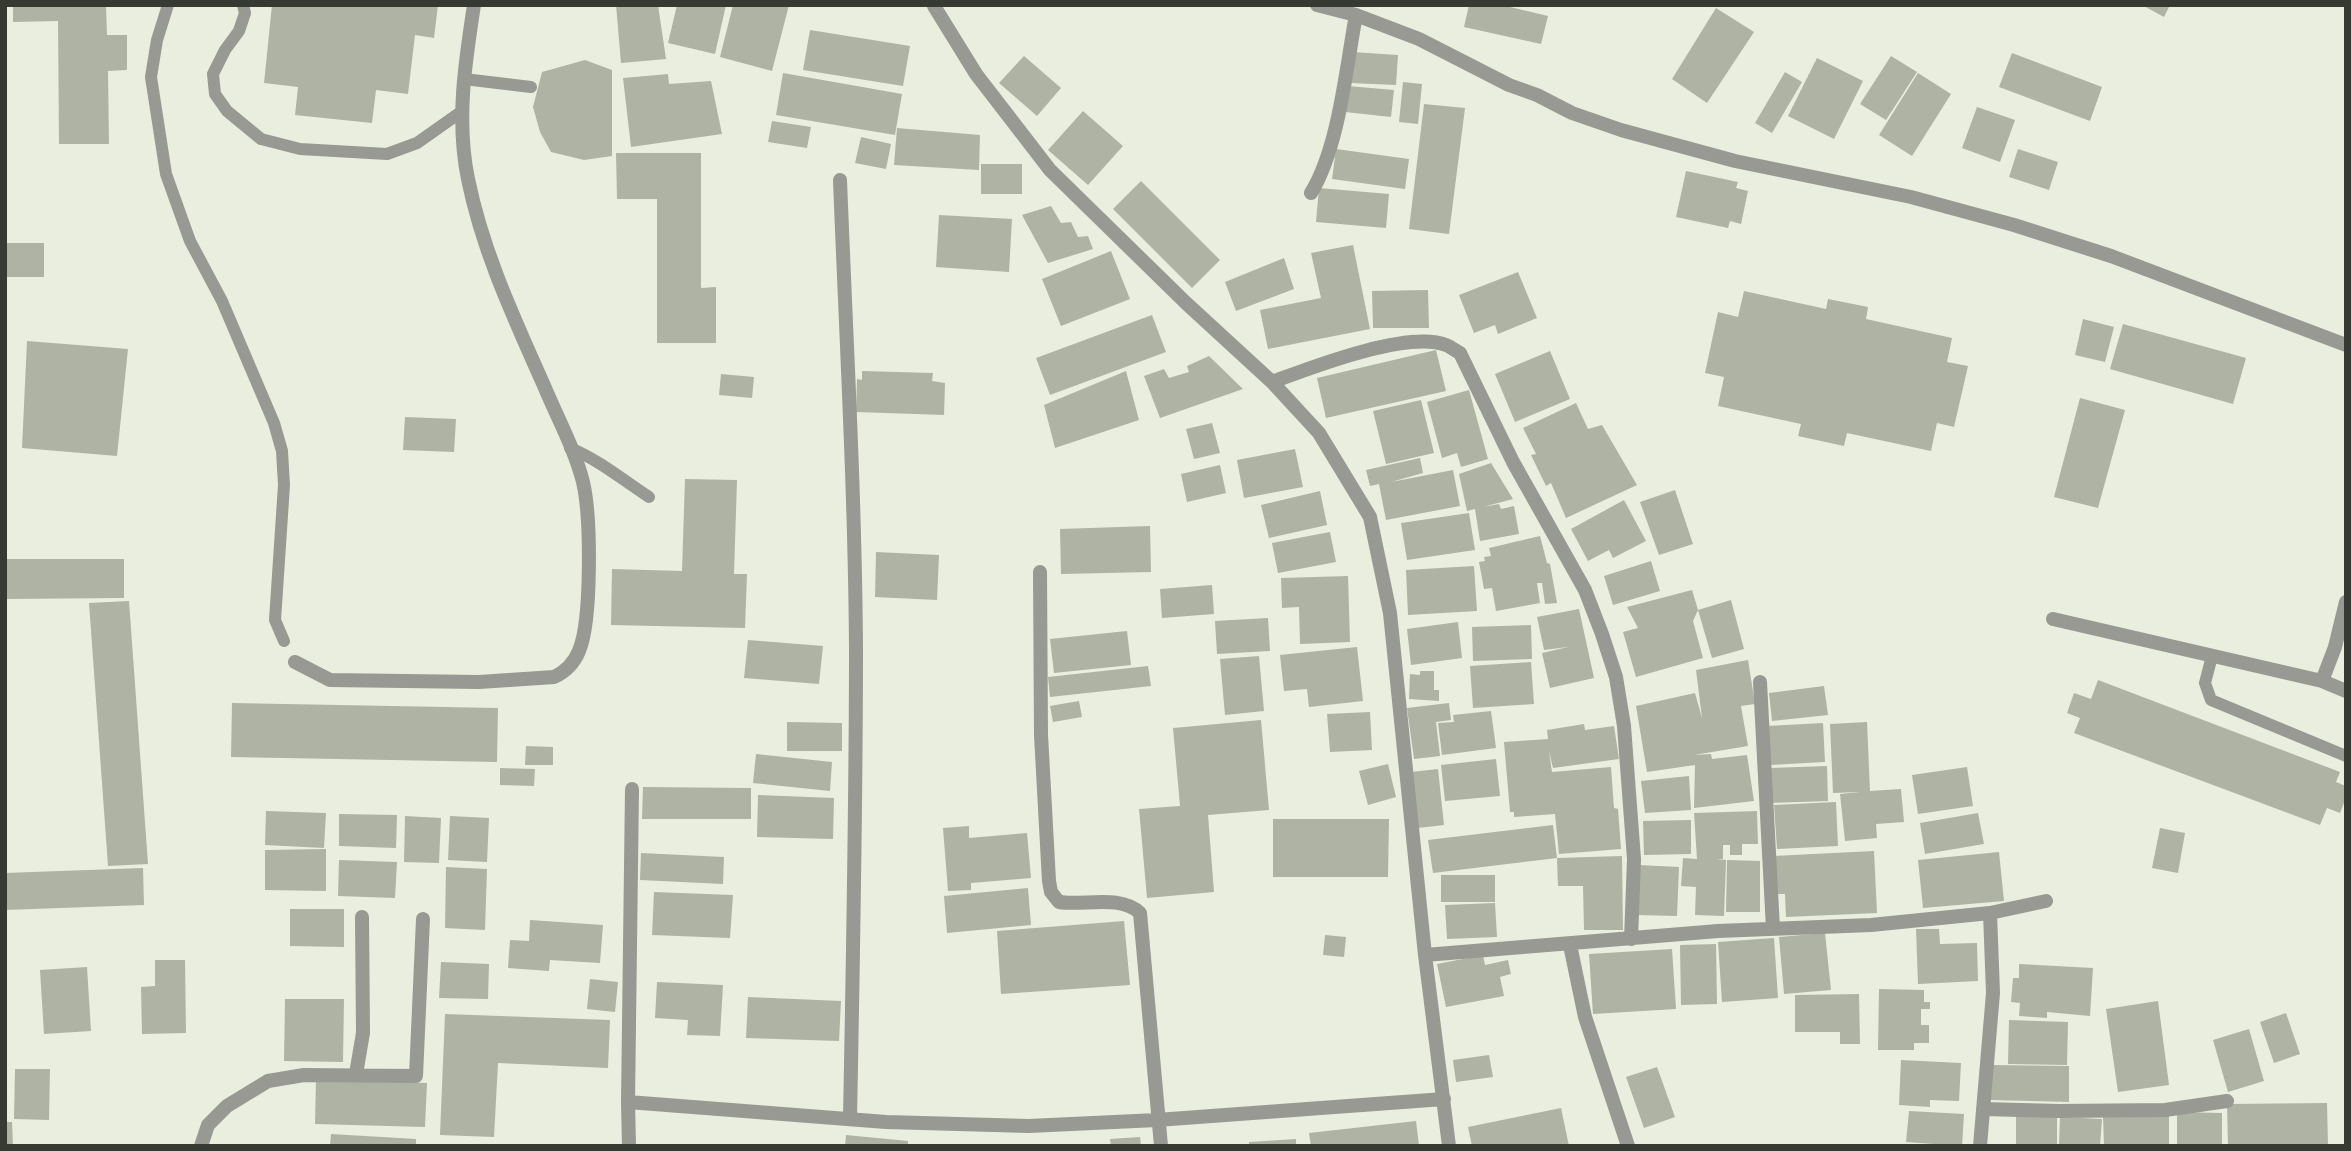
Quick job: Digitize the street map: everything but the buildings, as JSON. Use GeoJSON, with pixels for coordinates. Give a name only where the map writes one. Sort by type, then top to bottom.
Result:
{"type":"FeatureCollection","features":[{"type":"Feature","properties":{"kind":"street"},"geometry":{"type":"LineString","coordinates":[[295,662],[330,680],[479,682],[554,677],[564,672],[578,652],[587,611],[587,531],[583,483],[495,273],[483,240],[467,177],[461,112],[474,5]]}},
{"type":"Feature","properties":{"kind":"street"},"geometry":{"type":"LineString","coordinates":[[929,6],[952,5]]}},
{"type":"Feature","properties":{"kind":"street"},"geometry":{"type":"LineString","coordinates":[[1317,5],[1356,15],[1419,39],[1509,85],[1537,95],[1572,113],[1621,130],[1735,161],[1911,197],[2014,225],[2111,256],[2346,345]]}},
{"type":"Feature","properties":{"kind":"street"},"geometry":{"type":"LineString","coordinates":[[929,6],[976,74],[1050,170],[1186,303],[1272,382],[1319,433],[1370,517],[1390,613],[1425,956],[1449,1146]]}},
{"type":"Feature","properties":{"kind":"street"},"geometry":{"type":"LineString","coordinates":[[1311,192],[1330,148],[1356,15]]}},
{"type":"Feature","properties":{"kind":"street"},"geometry":{"type":"LineString","coordinates":[[840,180],[856,647],[849,1119]]}},
{"type":"Feature","properties":{"kind":"street"},"geometry":{"type":"LineString","coordinates":[[1272,382],[1324,362],[1399,344],[1446,344],[1460,353],[1513,462],[1585,590],[1616,677],[1624,726],[1634,859],[1631,939]]}},
{"type":"Feature","properties":{"kind":"street"},"geometry":{"type":"LineString","coordinates":[[1040,572],[1041,735],[1048,881],[1051,892],[1059,902],[1118,903],[1133,907],[1140,913],[1161,1146]]}},
{"type":"Feature","properties":{"kind":"street"},"geometry":{"type":"LineString","coordinates":[[2322,681],[2335,647],[2346,602]]}},
{"type":"Feature","properties":{"kind":"street"},"geometry":{"type":"LineString","coordinates":[[2053,619],[2322,681],[2346,691]]}},
{"type":"Feature","properties":{"kind":"street"},"geometry":{"type":"LineString","coordinates":[[1760,682],[1773,929]]}},
{"type":"Feature","properties":{"kind":"street"},"geometry":{"type":"LineString","coordinates":[[629,1146],[632,789]]}},
{"type":"Feature","properties":{"kind":"street"},"geometry":{"type":"LineString","coordinates":[[1425,956],[1773,929],[1871,925],[1990,913],[2046,901]]}},
{"type":"Feature","properties":{"kind":"street"},"geometry":{"type":"LineString","coordinates":[[1980,1146],[1993,993],[1990,913]]}},
{"type":"Feature","properties":{"kind":"street"},"geometry":{"type":"LineString","coordinates":[[356,1074],[363,1033],[362,917]]}},
{"type":"Feature","properties":{"kind":"street"},"geometry":{"type":"LineString","coordinates":[[201,1146],[208,1125],[228,1106],[268,1081],[304,1075],[416,1076],[423,919]]}},
{"type":"Feature","properties":{"kind":"street"},"geometry":{"type":"LineString","coordinates":[[1570,945],[1585,1017],[1628,1146]]}},
{"type":"Feature","properties":{"kind":"street"},"geometry":{"type":"LineString","coordinates":[[628,1102],[849,1119],[1029,1126],[1157,1120],[1444,1099]]}},
{"type":"Feature","properties":{"kind":"street"},"geometry":{"type":"LineString","coordinates":[[1983,1109],[2165,1110],[2227,1101]]}},
{"type":"Feature","properties":{"kind":"lane"},"geometry":{"type":"LineString","coordinates":[[168,5],[151,77],[166,174],[190,241],[222,302],[274,423],[282,451],[284,485],[275,620],[284,641]]}},
{"type":"Feature","properties":{"kind":"lane"},"geometry":{"type":"LineString","coordinates":[[243,5],[245,13],[239,31],[225,50],[213,74],[215,94],[227,111],[261,139],[300,149],[387,155],[417,143],[461,112]]}},
{"type":"Feature","properties":{"kind":"lane"},"geometry":{"type":"LineString","coordinates":[[464,79],[531,87]]}},
{"type":"Feature","properties":{"kind":"lane"},"geometry":{"type":"LineString","coordinates":[[570,448],[601,463],[649,497]]}},
{"type":"Feature","properties":{"kind":"lane"},"geometry":{"type":"LineString","coordinates":[[2212,656],[2205,683],[2211,700],[2346,756]]}}]}
